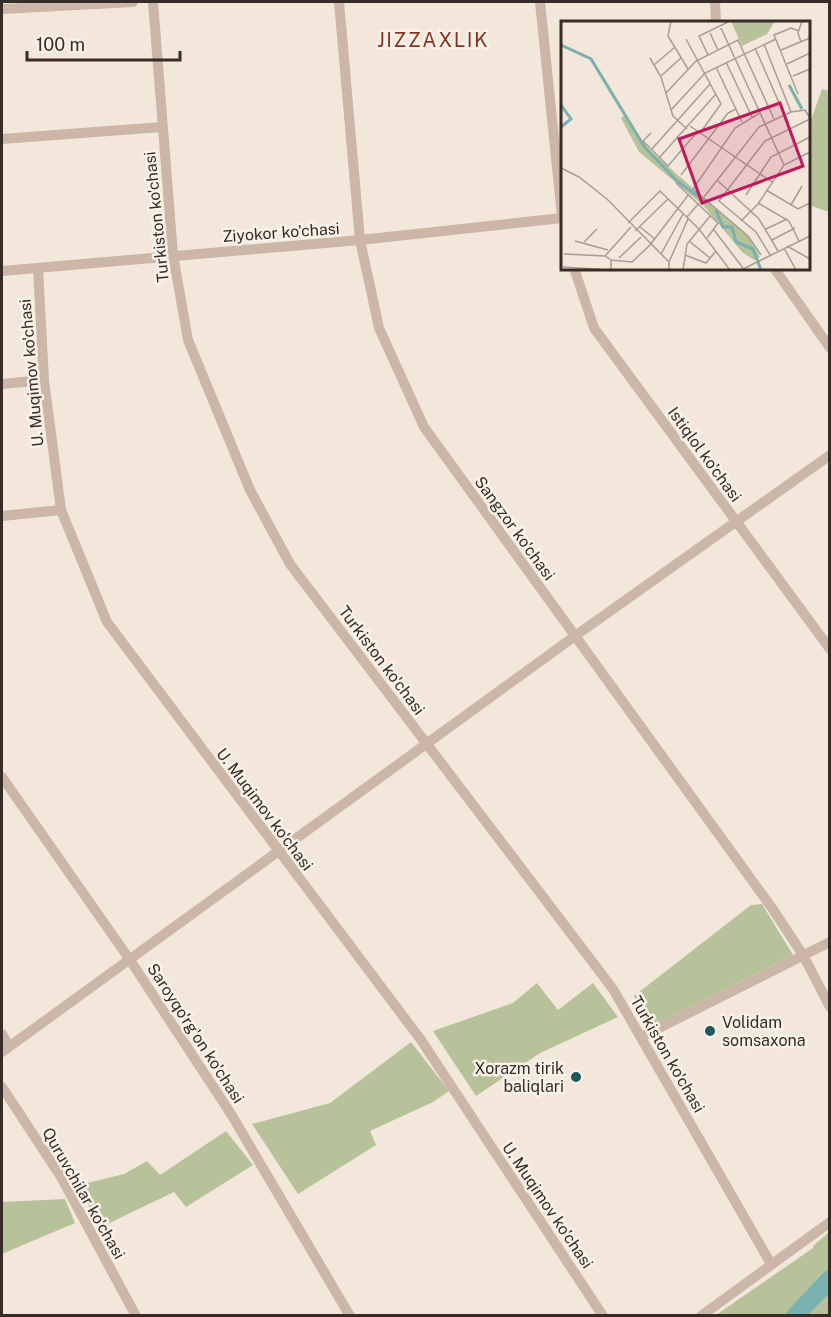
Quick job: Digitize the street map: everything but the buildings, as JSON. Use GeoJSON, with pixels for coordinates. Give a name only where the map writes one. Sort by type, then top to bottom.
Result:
{"type":"FeatureCollection","features":[{"type":"Feature","properties":{"kind":"street"},"geometry":{"type":"LineString","coordinates":[[2,9],[134,2]]}},
{"type":"Feature","properties":{"kind":"street","name":"Turkiston ko'chasi"},"geometry":{"type":"LineString","coordinates":[[153,2],[173,255],[188,340],[250,490],[290,564],[613,989],[771,1264]]}},
{"type":"Feature","properties":{"kind":"street","name":"Sangzor ko'chasi"},"geometry":{"type":"LineString","coordinates":[[339,2],[360,240],[379,328],[424,427],[766,899],[803,956],[830,1007]]}},
{"type":"Feature","properties":{"kind":"street"},"geometry":{"type":"LineString","coordinates":[[540,2],[561,207]]}},
{"type":"Feature","properties":{"kind":"street"},"geometry":{"type":"LineString","coordinates":[[714,2],[717,21]]}},
{"type":"Feature","properties":{"kind":"street"},"geometry":{"type":"LineString","coordinates":[[2,139],[162,127]]}},
{"type":"Feature","properties":{"kind":"street","name":"Ziyokor ko'chasi"},"geometry":{"type":"LineString","coordinates":[[2,271],[360,240],[561,217]]}},
{"type":"Feature","properties":{"kind":"street","name":"U. Muqimov ko'chasi"},"geometry":{"type":"LineString","coordinates":[[38,268],[44,380],[61,510],[107,622],[421,1040],[603,1316]]}},
{"type":"Feature","properties":{"kind":"street","name":"Istiqlol ko'chasi"},"geometry":{"type":"LineString","coordinates":[[574,270],[594,328],[830,649]]}},
{"type":"Feature","properties":{"kind":"street"},"geometry":{"type":"LineString","coordinates":[[775,270],[830,348]]}},
{"type":"Feature","properties":{"kind":"street"},"geometry":{"type":"LineString","coordinates":[[2,384],[44,380]]}},
{"type":"Feature","properties":{"kind":"street"},"geometry":{"type":"LineString","coordinates":[[2,1034],[5,1049],[575,636],[830,455]]}},
{"type":"Feature","properties":{"kind":"street"},"geometry":{"type":"LineString","coordinates":[[2,516],[61,510]]}},
{"type":"Feature","properties":{"kind":"street","name":"Saroyqo'rg'on ko'chasi"},"geometry":{"type":"LineString","coordinates":[[2,777],[130,960],[231,1114],[350,1316]]}},
{"type":"Feature","properties":{"kind":"street"},"geometry":{"type":"LineString","coordinates":[[641,1037],[830,942]]}},
{"type":"Feature","properties":{"kind":"street","name":"Quruvchilar ko'chasi"},"geometry":{"type":"LineString","coordinates":[[2,1087],[61,1177],[136,1316]]}},
{"type":"Feature","properties":{"kind":"street"},"geometry":{"type":"LineString","coordinates":[[700,1316],[830,1222]]}},
{"type":"Feature","properties":{"kind":"green space"},"geometry":{"type":"Polygon","coordinates":[[[822,89],[829,91],[829,212],[810,205],[810,123],[822,89]]]}},
{"type":"Feature","properties":{"kind":"green space"},"geometry":{"type":"Polygon","coordinates":[[[762,904],[793,955],[650,1027],[634,996],[751,905],[762,904]]]}},
{"type":"Feature","properties":{"kind":"green space"},"geometry":{"type":"Polygon","coordinates":[[[537,983],[558,1010],[593,983],[618,1017],[540,1053],[476,1096],[433,1031],[513,1003],[537,983]]]}},
{"type":"Feature","properties":{"kind":"green space"},"geometry":{"type":"Polygon","coordinates":[[[411,1042],[449,1091],[433,1102],[370,1131],[376,1145],[298,1194],[252,1124],[330,1103],[411,1042]]]}},
{"type":"Feature","properties":{"kind":"green space"},"geometry":{"type":"Polygon","coordinates":[[[226,1131],[253,1165],[186,1207],[174,1192],[99,1228],[79,1185],[124,1174],[147,1161],[160,1175],[226,1131]]]}},
{"type":"Feature","properties":{"kind":"green space"},"geometry":{"type":"Polygon","coordinates":[[[65,1199],[75,1223],[2,1254],[2,1202],[65,1199]]]}},
{"type":"Feature","properties":{"kind":"green space"},"geometry":{"type":"Polygon","coordinates":[[[829,1232],[829,1315],[716,1315],[813,1248],[829,1232]]]}},
{"type":"Feature","properties":{"kind":"waterway"},"geometry":{"type":"LineString","coordinates":[[795,1316],[830,1279]]}},
{"type":"Feature","properties":{"kind":"place","name":"Volidam somsaxona"},"geometry":{"type":"Point","coordinates":[710,1031]}},
{"type":"Feature","properties":{"kind":"place","name":"Xorazm tirik baliqlari"},"geometry":{"type":"Point","coordinates":[576,1077]}},
{"type":"Feature","properties":{"kind":"district","name":"JIZZAXLIK"},"geometry":{"type":"Point","coordinates":[433,40]}}]}
